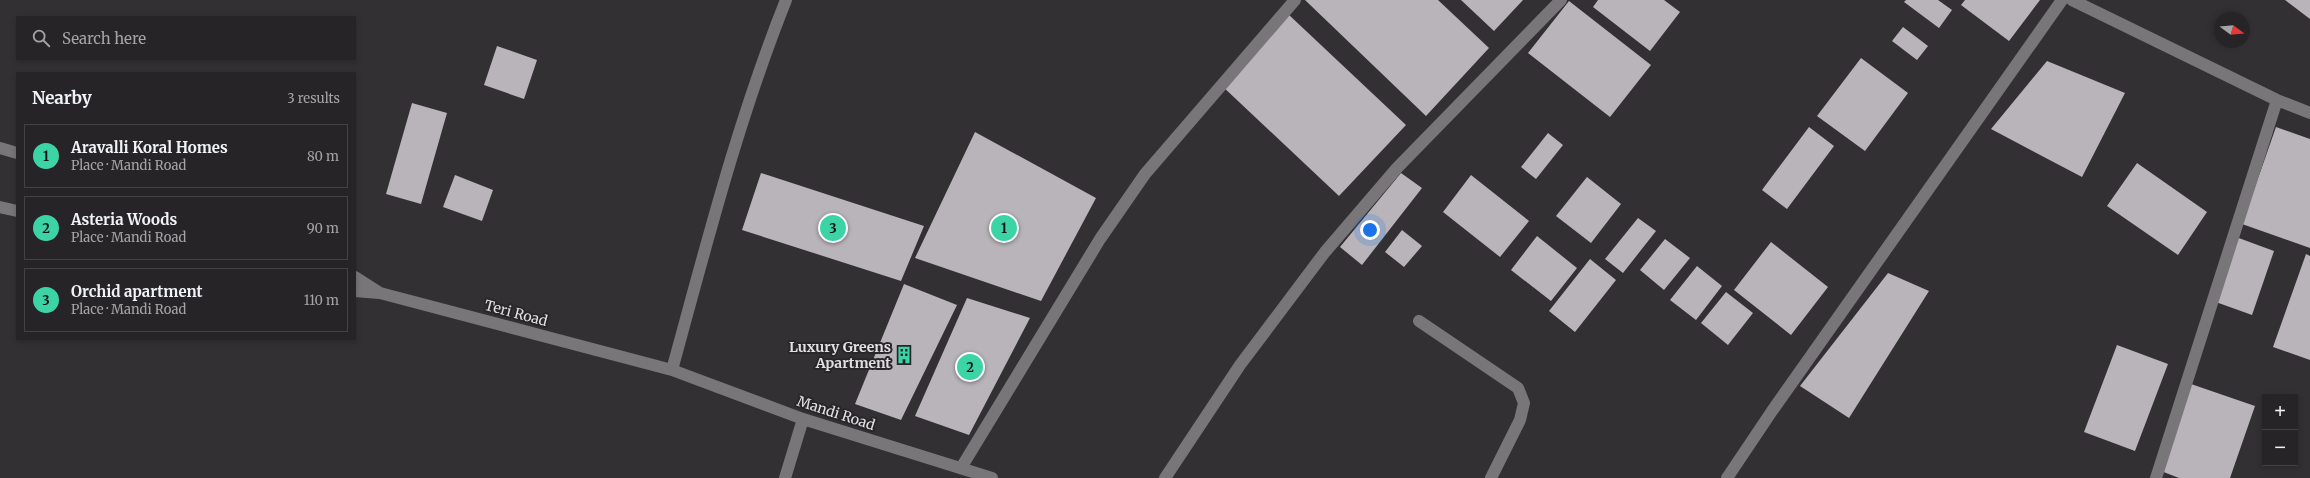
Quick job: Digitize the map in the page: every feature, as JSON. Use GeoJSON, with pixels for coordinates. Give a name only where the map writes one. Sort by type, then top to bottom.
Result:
{"type":"FeatureCollection","features":[{"type":"Feature","properties":{"kind":"street"},"geometry":{"type":"LineString","coordinates":[[672,370],[737,134],[763,57],[786,0]]}},
{"type":"Feature","properties":{"kind":"street"},"geometry":{"type":"LineString","coordinates":[[961,468],[1100,239],[1146,174],[1295,0]]}},
{"type":"Feature","properties":{"kind":"street"},"geometry":{"type":"LineString","coordinates":[[1165,478],[1240,365],[1325,252],[1397,168],[1561,0]]}},
{"type":"Feature","properties":{"kind":"street"},"geometry":{"type":"LineString","coordinates":[[1727,478],[1772,411],[2062,0]]}},
{"type":"Feature","properties":{"kind":"street"},"geometry":{"type":"LineString","coordinates":[[2072,0],[2277,100],[2310,113]]}},
{"type":"Feature","properties":{"kind":"street"},"geometry":{"type":"LineString","coordinates":[[2156,478],[2277,100]]}},
{"type":"Feature","properties":{"kind":"street"},"geometry":{"type":"LineString","coordinates":[[0,148],[16,153]]}},
{"type":"Feature","properties":{"kind":"street"},"geometry":{"type":"LineString","coordinates":[[0,207],[16,211]]}},
{"type":"Feature","properties":{"kind":"street","name":"Teri Road"},"geometry":{"type":"LineString","coordinates":[[356,278],[380,293],[672,370]]}},
{"type":"Feature","properties":{"kind":"street"},"geometry":{"type":"LineString","coordinates":[[356,291],[380,293]]}},
{"type":"Feature","properties":{"kind":"street"},"geometry":{"type":"LineString","coordinates":[[1420,321],[1518,388],[1524,403],[1520,420],[1491,478]]}},
{"type":"Feature","properties":{"kind":"street","name":"Mandi Road"},"geometry":{"type":"LineString","coordinates":[[672,370],[803,419],[992,478]]}},
{"type":"Feature","properties":{"kind":"street"},"geometry":{"type":"LineString","coordinates":[[785,478],[803,419]]}},
{"type":"Feature","properties":{"kind":"building"},"geometry":{"type":"Polygon","coordinates":[[[1305,0],[1438,0],[1489,48],[1426,116],[1305,0]]]}},
{"type":"Feature","properties":{"kind":"building"},"geometry":{"type":"Polygon","coordinates":[[[1461,0],[1523,0],[1494,31],[1461,0]]]}},
{"type":"Feature","properties":{"kind":"building"},"geometry":{"type":"Polygon","coordinates":[[[1598,0],[1664,0],[1680,12],[1650,51],[1593,7],[1598,0]]]}},
{"type":"Feature","properties":{"kind":"building"},"geometry":{"type":"Polygon","coordinates":[[[1906,0],[1938,0],[1952,10],[1939,28],[1904,2],[1906,0]]]}},
{"type":"Feature","properties":{"kind":"building"},"geometry":{"type":"Polygon","coordinates":[[[1965,0],[2040,0],[2009,41],[1961,5],[1965,0]]]}},
{"type":"Feature","properties":{"kind":"building"},"geometry":{"type":"Polygon","coordinates":[[[2285,0],[2310,0],[2310,19],[2285,0]]]}},
{"type":"Feature","properties":{"kind":"building"},"geometry":{"type":"Polygon","coordinates":[[[1569,1],[1651,65],[1610,117],[1528,53],[1569,1]]]}},
{"type":"Feature","properties":{"kind":"building"},"geometry":{"type":"Polygon","coordinates":[[[1288,14],[1406,125],[1339,196],[1221,85],[1288,14]]]}},
{"type":"Feature","properties":{"kind":"building"},"geometry":{"type":"Polygon","coordinates":[[[1903,27],[1928,46],[1917,60],[1892,41],[1903,27]]]}},
{"type":"Feature","properties":{"kind":"building"},"geometry":{"type":"Polygon","coordinates":[[[497,46],[537,60],[524,99],[484,85],[497,46]]]}},
{"type":"Feature","properties":{"kind":"building"},"geometry":{"type":"Polygon","coordinates":[[[1861,58],[1908,93],[1865,151],[1817,116],[1861,58]]]}},
{"type":"Feature","properties":{"kind":"building"},"geometry":{"type":"Polygon","coordinates":[[[2047,61],[2125,93],[2082,177],[1991,129],[2047,61]]]}},
{"type":"Feature","properties":{"kind":"building"},"geometry":{"type":"Polygon","coordinates":[[[412,103],[447,113],[421,204],[386,194],[412,103]]]}},
{"type":"Feature","properties":{"kind":"building"},"geometry":{"type":"Polygon","coordinates":[[[1809,127],[1834,146],[1787,209],[1762,190],[1809,127]]]}},
{"type":"Feature","properties":{"kind":"building"},"geometry":{"type":"Polygon","coordinates":[[[2276,127],[2310,139],[2310,248],[2242,224],[2276,127]]]}},
{"type":"Feature","properties":{"kind":"building"},"geometry":{"type":"Polygon","coordinates":[[[975,132],[1096,198],[1041,301],[915,258],[975,132]]]}},
{"type":"Feature","properties":{"kind":"building"},"geometry":{"type":"Polygon","coordinates":[[[1548,133],[1563,145],[1536,179],[1521,167],[1548,133]]]}},
{"type":"Feature","properties":{"kind":"building"},"geometry":{"type":"Polygon","coordinates":[[[2137,163],[2207,212],[2178,255],[2107,206],[2137,163]]]}},
{"type":"Feature","properties":{"kind":"building"},"geometry":{"type":"Polygon","coordinates":[[[761,173],[924,226],[901,281],[742,230],[761,173]]]}},
{"type":"Feature","properties":{"kind":"building"},"geometry":{"type":"Polygon","coordinates":[[[1401,173],[1422,188],[1362,265],[1340,247],[1401,173]]]}},
{"type":"Feature","properties":{"kind":"building"},"geometry":{"type":"Polygon","coordinates":[[[455,175],[493,190],[482,221],[443,207],[455,175]]]}},
{"type":"Feature","properties":{"kind":"building"},"geometry":{"type":"Polygon","coordinates":[[[1471,175],[1529,221],[1500,257],[1443,212],[1471,175]]]}},
{"type":"Feature","properties":{"kind":"building"},"geometry":{"type":"Polygon","coordinates":[[[1587,177],[1621,204],[1591,243],[1556,216],[1587,177]]]}},
{"type":"Feature","properties":{"kind":"building"},"geometry":{"type":"Polygon","coordinates":[[[1638,218],[1656,231],[1623,273],[1605,259],[1638,218]]]}},
{"type":"Feature","properties":{"kind":"building"},"geometry":{"type":"Polygon","coordinates":[[[1402,230],[1422,246],[1404,267],[1385,252],[1402,230]]]}},
{"type":"Feature","properties":{"kind":"building"},"geometry":{"type":"Polygon","coordinates":[[[1537,236],[1577,268],[1551,301],[1511,270],[1537,236]]]}},
{"type":"Feature","properties":{"kind":"building"},"geometry":{"type":"Polygon","coordinates":[[[2236,237],[2274,251],[2252,315],[2213,301],[2236,237]]]}},
{"type":"Feature","properties":{"kind":"building"},"geometry":{"type":"Polygon","coordinates":[[[1665,239],[1690,258],[1664,290],[1640,270],[1665,239]]]}},
{"type":"Feature","properties":{"kind":"building"},"geometry":{"type":"Polygon","coordinates":[[[1771,242],[1828,287],[1791,335],[1734,290],[1771,242]]]}},
{"type":"Feature","properties":{"kind":"building"},"geometry":{"type":"Polygon","coordinates":[[[2306,254],[2310,256],[2310,360],[2273,347],[2306,254]]]}},
{"type":"Feature","properties":{"kind":"building"},"geometry":{"type":"Polygon","coordinates":[[[1590,259],[1616,280],[1575,332],[1549,311],[1590,259]]]}},
{"type":"Feature","properties":{"kind":"building"},"geometry":{"type":"Polygon","coordinates":[[[1697,266],[1722,286],[1696,320],[1670,300],[1697,266]]]}},
{"type":"Feature","properties":{"kind":"building"},"geometry":{"type":"Polygon","coordinates":[[[1888,273],[1929,291],[1849,418],[1800,386],[1888,273]]]}},
{"type":"Feature","properties":{"kind":"building","name":"Luxury Greens Apartment"},"geometry":{"type":"Polygon","coordinates":[[[904,284],[957,305],[901,420],[855,404],[904,284]]]}},
{"type":"Feature","properties":{"kind":"building"},"geometry":{"type":"Polygon","coordinates":[[[1726,292],[1753,313],[1728,345],[1701,323],[1726,292]]]}},
{"type":"Feature","properties":{"kind":"building"},"geometry":{"type":"Polygon","coordinates":[[[967,298],[1030,318],[969,435],[915,416],[967,298]]]}},
{"type":"Feature","properties":{"kind":"building"},"geometry":{"type":"Polygon","coordinates":[[[2117,345],[2168,364],[2135,451],[2084,432],[2117,345]]]}},
{"type":"Feature","properties":{"kind":"building"},"geometry":{"type":"Polygon","coordinates":[[[2191,384],[2255,406],[2230,478],[2179,478],[2161,471],[2191,384]]]}},
{"type":"Feature","properties":{"kind":"place","name":"Orchid apartment"},"geometry":{"type":"Point","coordinates":[833,228]}},
{"type":"Feature","properties":{"kind":"place","name":"Aravalli Koral Homes"},"geometry":{"type":"Point","coordinates":[1004,228]}},
{"type":"Feature","properties":{"kind":"place","name":"Luxury Greens Apartment"},"geometry":{"type":"Point","coordinates":[904,355]}},
{"type":"Feature","properties":{"kind":"place","name":"Asteria Woods"},"geometry":{"type":"Point","coordinates":[970,367]}}]}
